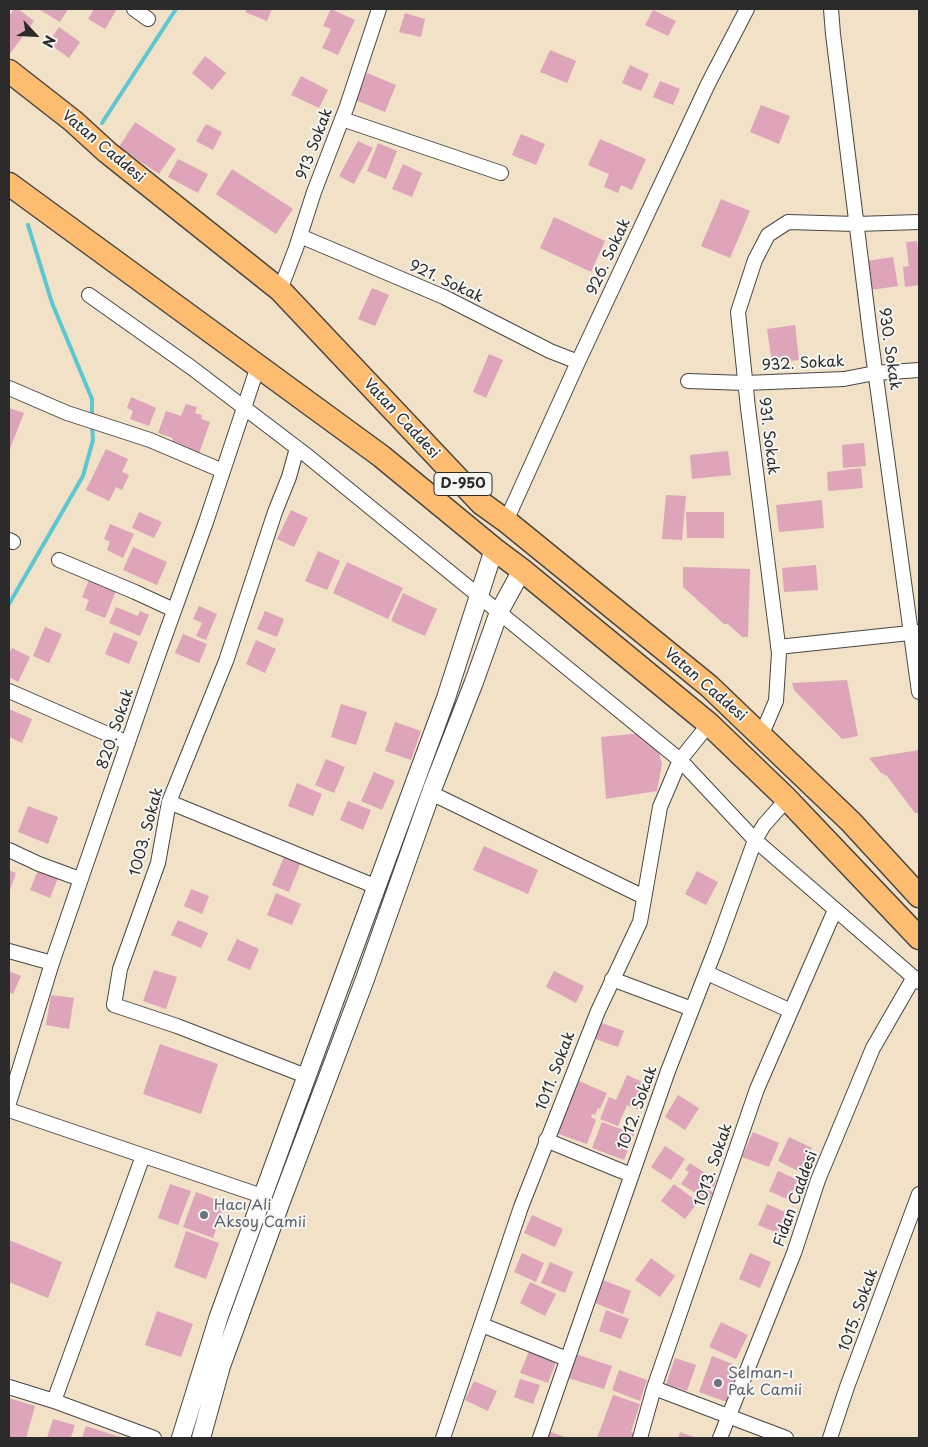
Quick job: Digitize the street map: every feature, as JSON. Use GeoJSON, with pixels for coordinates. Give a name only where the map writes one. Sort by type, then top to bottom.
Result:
{"type":"FeatureCollection","features":[{"type":"Feature","properties":{"kind":"highway","name":"Vatan Caddesi"},"geometry":{"type":"LineString","coordinates":[[9,71],[280,290],[481,503],[506,521],[709,686],[852,822],[919,896]]}},
{"type":"Feature","properties":{"kind":"highway","name":"Vatan Caddesi"},"geometry":{"type":"LineString","coordinates":[[9,184],[381,456],[709,724],[788,799],[919,938]]}},
{"type":"Feature","properties":{"kind":"street"},"geometry":{"type":"LineString","coordinates":[[134,9],[148,19]]}},
{"type":"Feature","properties":{"kind":"street","name":"913 Sokak"},"geometry":{"type":"LineString","coordinates":[[280,290],[342,119],[379,9]]}},
{"type":"Feature","properties":{"kind":"street","name":"926. Sokak"},"geometry":{"type":"LineString","coordinates":[[506,521],[708,84],[747,9]]}},
{"type":"Feature","properties":{"kind":"street","name":"930. Sokak"},"geometry":{"type":"LineString","coordinates":[[831,9],[832,34],[875,373],[915,633],[919,692]]}},
{"type":"Feature","properties":{"kind":"street"},"geometry":{"type":"LineString","coordinates":[[342,119],[501,173]]}},
{"type":"Feature","properties":{"kind":"street","name":"931. Sokak"},"geometry":{"type":"LineString","coordinates":[[761,736],[776,701],[779,654],[745,383],[738,312],[755,260],[768,235],[788,222],[856,224],[919,222]]}},
{"type":"Feature","properties":{"kind":"street","name":"921. Sokak"},"geometry":{"type":"LineString","coordinates":[[300,236],[444,297],[550,351],[578,362]]}},
{"type":"Feature","properties":{"kind":"street"},"geometry":{"type":"LineString","coordinates":[[89,295],[192,368],[297,448],[680,760],[755,840],[917,980]]}},
{"type":"Feature","properties":{"kind":"street","name":"820. Sokak"},"geometry":{"type":"LineString","coordinates":[[9,1103],[80,879],[223,472],[258,366]]}},
{"type":"Feature","properties":{"kind":"street","name":"932. Sokak"},"geometry":{"type":"LineString","coordinates":[[688,381],[745,383],[844,379],[875,373],[919,370]]}},
{"type":"Feature","properties":{"kind":"street"},"geometry":{"type":"LineString","coordinates":[[9,388],[66,413],[150,440],[223,472]]}},
{"type":"Feature","properties":{"kind":"street","name":"1003. Sokak"},"geometry":{"type":"LineString","coordinates":[[297,448],[289,477],[275,512],[226,661],[169,802],[158,864],[120,969],[114,1005],[177,1026],[306,1076]]}},
{"type":"Feature","properties":{"kind":"street"},"geometry":{"type":"LineString","coordinates":[[181,1438],[219,1316],[446,698],[494,549]]}},
{"type":"Feature","properties":{"kind":"street"},"geometry":{"type":"LineString","coordinates":[[59,560],[174,610]]}},
{"type":"Feature","properties":{"kind":"street"},"geometry":{"type":"LineString","coordinates":[[201,1438],[221,1366],[365,979],[431,794],[500,612],[522,570]]}},
{"type":"Feature","properties":{"kind":"street"},"geometry":{"type":"LineString","coordinates":[[778,646],[915,633]]}},
{"type":"Feature","properties":{"kind":"street"},"geometry":{"type":"LineString","coordinates":[[9,691],[128,743]]}},
{"type":"Feature","properties":{"kind":"street","name":"1011. Sokak"},"geometry":{"type":"LineString","coordinates":[[444,1438],[521,1207],[546,1140],[598,1011],[640,922],[660,808],[680,760],[709,724]]}},
{"type":"Feature","properties":{"kind":"street"},"geometry":{"type":"LineString","coordinates":[[431,794],[644,897]]}},
{"type":"Feature","properties":{"kind":"street","name":"1012. Sokak"},"geometry":{"type":"LineString","coordinates":[[540,1438],[668,1071],[707,973],[755,840],[764,825],[788,799]]}},
{"type":"Feature","properties":{"kind":"street"},"geometry":{"type":"LineString","coordinates":[[169,802],[377,888]]}},
{"type":"Feature","properties":{"kind":"street"},"geometry":{"type":"LineString","coordinates":[[9,850],[39,864],[80,879]]}},
{"type":"Feature","properties":{"kind":"street","name":"1013. Sokak"},"geometry":{"type":"LineString","coordinates":[[640,1438],[654,1388],[757,1089],[835,910]]}},
{"type":"Feature","properties":{"kind":"street"},"geometry":{"type":"LineString","coordinates":[[9,951],[52,963]]}},
{"type":"Feature","properties":{"kind":"street"},"geometry":{"type":"LineString","coordinates":[[707,973],[791,1011]]}},
{"type":"Feature","properties":{"kind":"street"},"geometry":{"type":"LineString","coordinates":[[612,979],[692,1009]]}},
{"type":"Feature","properties":{"kind":"street","name":"Fidan Caddesi"},"geometry":{"type":"LineString","coordinates":[[720,1438],[794,1253],[818,1180],[873,1048],[917,980]]}},
{"type":"Feature","properties":{"kind":"street"},"geometry":{"type":"LineString","coordinates":[[9,1110],[262,1196]]}},
{"type":"Feature","properties":{"kind":"street"},"geometry":{"type":"LineString","coordinates":[[546,1140],[631,1175]]}},
{"type":"Feature","properties":{"kind":"street"},"geometry":{"type":"LineString","coordinates":[[54,1401],[143,1156]]}},
{"type":"Feature","properties":{"kind":"street","name":"1015. Sokak"},"geometry":{"type":"LineString","coordinates":[[830,1438],[847,1387],[919,1194]]}},
{"type":"Feature","properties":{"kind":"street"},"geometry":{"type":"LineString","coordinates":[[482,1326],[567,1359]]}},
{"type":"Feature","properties":{"kind":"street"},"geometry":{"type":"LineString","coordinates":[[9,1387],[54,1401],[154,1438]]}},
{"type":"Feature","properties":{"kind":"street"},"geometry":{"type":"LineString","coordinates":[[654,1388],[786,1438]]}},
{"type":"Feature","properties":{"kind":"building"},"geometry":{"type":"Polygon","coordinates":[[[14,9],[18,9],[34,21],[9,55],[9,16],[14,9]]]}},
{"type":"Feature","properties":{"kind":"building"},"geometry":{"type":"Polygon","coordinates":[[[41,9],[68,9],[60,22],[41,9]]]}},
{"type":"Feature","properties":{"kind":"building"},"geometry":{"type":"Polygon","coordinates":[[[94,9],[117,9],[105,29],[88,19],[94,9]]]}},
{"type":"Feature","properties":{"kind":"building"},"geometry":{"type":"Polygon","coordinates":[[[247,9],[272,9],[267,21],[245,12],[247,9]]]}},
{"type":"Feature","properties":{"kind":"building"},"geometry":{"type":"Polygon","coordinates":[[[331,9],[355,20],[338,55],[322,48],[331,29],[323,26],[331,9]]]}},
{"type":"Feature","properties":{"kind":"building"},"geometry":{"type":"Polygon","coordinates":[[[653,10],[676,21],[668,36],[645,25],[653,10]]]}},
{"type":"Feature","properties":{"kind":"building"},"geometry":{"type":"Polygon","coordinates":[[[405,13],[425,19],[421,37],[399,32],[405,13]]]}},
{"type":"Feature","properties":{"kind":"building"},"geometry":{"type":"Polygon","coordinates":[[[59,27],[80,42],[69,58],[48,43],[59,27]]]}},
{"type":"Feature","properties":{"kind":"building"},"geometry":{"type":"Polygon","coordinates":[[[550,50],[576,61],[567,83],[540,72],[550,50]]]}},
{"type":"Feature","properties":{"kind":"building"},"geometry":{"type":"Polygon","coordinates":[[[205,56],[226,73],[212,90],[192,73],[205,56]]]}},
{"type":"Feature","properties":{"kind":"building"},"geometry":{"type":"Polygon","coordinates":[[[630,65],[649,74],[641,91],[622,83],[630,65]]]}},
{"type":"Feature","properties":{"kind":"building"},"geometry":{"type":"Polygon","coordinates":[[[367,73],[396,85],[385,112],[355,100],[367,73]]]}},
{"type":"Feature","properties":{"kind":"building"},"geometry":{"type":"Polygon","coordinates":[[[301,76],[328,90],[319,108],[291,95],[301,76]]]}},
{"type":"Feature","properties":{"kind":"building"},"geometry":{"type":"Polygon","coordinates":[[[660,81],[680,89],[673,105],[653,97],[660,81]]]}},
{"type":"Feature","properties":{"kind":"building"},"geometry":{"type":"Polygon","coordinates":[[[761,105],[790,116],[779,144],[750,132],[761,105]]]}},
{"type":"Feature","properties":{"kind":"building"},"geometry":{"type":"Polygon","coordinates":[[[135,122],[176,149],[159,174],[119,147],[135,122]]]}},
{"type":"Feature","properties":{"kind":"building"},"geometry":{"type":"Polygon","coordinates":[[[206,124],[222,132],[213,150],[196,141],[206,124]]]}},
{"type":"Feature","properties":{"kind":"building"},"geometry":{"type":"Polygon","coordinates":[[[521,134],[545,144],[536,165],[512,155],[521,134]]]}},
{"type":"Feature","properties":{"kind":"building"},"geometry":{"type":"Polygon","coordinates":[[[600,139],[646,159],[632,190],[621,185],[618,193],[604,187],[609,174],[588,165],[600,139]]]}},
{"type":"Feature","properties":{"kind":"building"},"geometry":{"type":"Polygon","coordinates":[[[358,141],[373,148],[354,184],[339,176],[358,141]]]}},
{"type":"Feature","properties":{"kind":"building"},"geometry":{"type":"Polygon","coordinates":[[[378,143],[397,151],[386,179],[367,171],[378,143]]]}},
{"type":"Feature","properties":{"kind":"building"},"geometry":{"type":"Polygon","coordinates":[[[178,159],[208,174],[198,193],[168,177],[178,159]]]}},
{"type":"Feature","properties":{"kind":"building"},"geometry":{"type":"Polygon","coordinates":[[[403,164],[422,173],[412,197],[392,189],[403,164]]]}},
{"type":"Feature","properties":{"kind":"building"},"geometry":{"type":"Polygon","coordinates":[[[232,169],[293,209],[276,234],[216,194],[232,169]]]}},
{"type":"Feature","properties":{"kind":"building"},"geometry":{"type":"Polygon","coordinates":[[[721,199],[750,211],[730,258],[701,246],[721,199]]]}},
{"type":"Feature","properties":{"kind":"building"},"geometry":{"type":"Polygon","coordinates":[[[554,217],[605,241],[591,272],[540,248],[554,217]]]}},
{"type":"Feature","properties":{"kind":"building"},"geometry":{"type":"Polygon","coordinates":[[[917,241],[919,285],[905,287],[903,267],[909,266],[906,242],[917,241]]]}},
{"type":"Feature","properties":{"kind":"building"},"geometry":{"type":"Polygon","coordinates":[[[893,257],[898,286],[871,290],[867,261],[893,257]]]}},
{"type":"Feature","properties":{"kind":"building"},"geometry":{"type":"Polygon","coordinates":[[[372,288],[389,295],[375,326],[358,319],[372,288]]]}},
{"type":"Feature","properties":{"kind":"building"},"geometry":{"type":"Polygon","coordinates":[[[795,325],[799,360],[772,363],[767,329],[795,325]]]}},
{"type":"Feature","properties":{"kind":"building"},"geometry":{"type":"Polygon","coordinates":[[[489,354],[503,360],[486,398],[473,392],[489,354]]]}},
{"type":"Feature","properties":{"kind":"building"},"geometry":{"type":"Polygon","coordinates":[[[131,397],[156,408],[149,426],[130,419],[133,411],[127,408],[131,397]]]}},
{"type":"Feature","properties":{"kind":"building"},"geometry":{"type":"Polygon","coordinates":[[[186,404],[197,407],[195,413],[202,415],[201,419],[210,422],[199,454],[171,445],[173,438],[158,433],[166,411],[181,416],[186,404]]]}},
{"type":"Feature","properties":{"kind":"building"},"geometry":{"type":"Polygon","coordinates":[[[9,408],[24,413],[9,451],[9,408]]]}},
{"type":"Feature","properties":{"kind":"building"},"geometry":{"type":"Polygon","coordinates":[[[864,443],[866,466],[843,468],[842,445],[864,443]]]}},
{"type":"Feature","properties":{"kind":"building"},"geometry":{"type":"Polygon","coordinates":[[[106,449],[128,459],[122,472],[129,475],[122,490],[116,487],[109,501],[86,490],[106,449]]]}},
{"type":"Feature","properties":{"kind":"building"},"geometry":{"type":"Polygon","coordinates":[[[728,451],[731,475],[692,479],[690,455],[728,451]]]}},
{"type":"Feature","properties":{"kind":"building"},"geometry":{"type":"Polygon","coordinates":[[[861,468],[863,488],[828,491],[827,472],[861,468]]]}},
{"type":"Feature","properties":{"kind":"building"},"geometry":{"type":"Polygon","coordinates":[[[666,495],[686,496],[682,540],[662,539],[666,495]]]}},
{"type":"Feature","properties":{"kind":"building"},"geometry":{"type":"Polygon","coordinates":[[[822,500],[824,528],[779,532],[776,505],[822,500]]]}},
{"type":"Feature","properties":{"kind":"building"},"geometry":{"type":"Polygon","coordinates":[[[291,510],[308,518],[294,547],[277,539],[291,510]]]}},
{"type":"Feature","properties":{"kind":"building"},"geometry":{"type":"Polygon","coordinates":[[[139,512],[162,522],[154,538],[132,528],[139,512]]]}},
{"type":"Feature","properties":{"kind":"building"},"geometry":{"type":"Polygon","coordinates":[[[686,512],[724,512],[724,538],[687,538],[686,512]]]}},
{"type":"Feature","properties":{"kind":"building"},"geometry":{"type":"Polygon","coordinates":[[[110,524],[134,534],[123,558],[107,550],[110,542],[104,539],[110,524]]]}},
{"type":"Feature","properties":{"kind":"building"},"geometry":{"type":"Polygon","coordinates":[[[133,547],[167,562],[157,585],[123,570],[133,547]]]}},
{"type":"Feature","properties":{"kind":"building"},"geometry":{"type":"Polygon","coordinates":[[[318,551],[340,561],[327,590],[305,581],[318,551]]]}},
{"type":"Feature","properties":{"kind":"building"},"geometry":{"type":"Polygon","coordinates":[[[347,562],[403,588],[388,619],[333,593],[347,562]]]}},
{"type":"Feature","properties":{"kind":"building"},"geometry":{"type":"Polygon","coordinates":[[[816,565],[818,590],[784,592],[782,568],[816,565]]]}},
{"type":"Feature","properties":{"kind":"building"},"geometry":{"type":"Polygon","coordinates":[[[683,567],[750,569],[748,637],[742,637],[728,624],[724,624],[683,587],[683,567]]]}},
{"type":"Feature","properties":{"kind":"building"},"geometry":{"type":"Polygon","coordinates":[[[89,580],[116,591],[105,618],[85,610],[89,600],[82,597],[89,580]]]}},
{"type":"Feature","properties":{"kind":"building"},"geometry":{"type":"Polygon","coordinates":[[[403,593],[437,609],[425,636],[391,621],[403,593]]]}},
{"type":"Feature","properties":{"kind":"building"},"geometry":{"type":"Polygon","coordinates":[[[199,606],[217,614],[206,640],[196,636],[202,623],[193,619],[199,606]]]}},
{"type":"Feature","properties":{"kind":"building"},"geometry":{"type":"Polygon","coordinates":[[[116,607],[138,616],[140,611],[149,615],[140,636],[109,623],[116,607]]]}},
{"type":"Feature","properties":{"kind":"building"},"geometry":{"type":"Polygon","coordinates":[[[265,611],[284,619],[277,637],[257,629],[265,611]]]}},
{"type":"Feature","properties":{"kind":"building"},"geometry":{"type":"Polygon","coordinates":[[[45,627],[62,634],[49,663],[33,656],[45,627]]]}},
{"type":"Feature","properties":{"kind":"building"},"geometry":{"type":"Polygon","coordinates":[[[114,632],[138,642],[129,664],[105,654],[114,632]]]}},
{"type":"Feature","properties":{"kind":"building"},"geometry":{"type":"Polygon","coordinates":[[[183,634],[207,644],[199,663],[175,653],[183,634]]]}},
{"type":"Feature","properties":{"kind":"building"},"geometry":{"type":"Polygon","coordinates":[[[256,640],[276,649],[265,673],[246,664],[256,640]]]}},
{"type":"Feature","properties":{"kind":"building"},"geometry":{"type":"Polygon","coordinates":[[[12,648],[30,657],[18,682],[9,677],[9,654],[12,648]]]}},
{"type":"Feature","properties":{"kind":"building"},"geometry":{"type":"Polygon","coordinates":[[[847,680],[858,736],[842,739],[794,690],[792,683],[847,680]]]}},
{"type":"Feature","properties":{"kind":"building"},"geometry":{"type":"Polygon","coordinates":[[[341,704],[367,712],[356,745],[331,737],[341,704]]]}},
{"type":"Feature","properties":{"kind":"building"},"geometry":{"type":"Polygon","coordinates":[[[9,709],[32,719],[22,743],[9,737],[9,709]]]}},
{"type":"Feature","properties":{"kind":"building"},"geometry":{"type":"Polygon","coordinates":[[[395,722],[421,731],[411,760],[385,751],[395,722]]]}},
{"type":"Feature","properties":{"kind":"building"},"geometry":{"type":"Polygon","coordinates":[[[642,733],[659,753],[662,764],[657,791],[606,799],[601,737],[642,733]]]}},
{"type":"Feature","properties":{"kind":"building"},"geometry":{"type":"Polygon","coordinates":[[[919,750],[919,813],[915,813],[887,776],[881,773],[869,758],[919,750]]]}},
{"type":"Feature","properties":{"kind":"building"},"geometry":{"type":"Polygon","coordinates":[[[326,759],[345,767],[334,793],[315,785],[326,759]]]}},
{"type":"Feature","properties":{"kind":"building"},"geometry":{"type":"Polygon","coordinates":[[[374,772],[395,781],[382,810],[361,801],[374,772]]]}},
{"type":"Feature","properties":{"kind":"building"},"geometry":{"type":"Polygon","coordinates":[[[297,783],[322,794],[313,816],[288,806],[297,783]]]}},
{"type":"Feature","properties":{"kind":"building"},"geometry":{"type":"Polygon","coordinates":[[[348,801],[371,810],[363,830],[340,820],[348,801]]]}},
{"type":"Feature","properties":{"kind":"building"},"geometry":{"type":"Polygon","coordinates":[[[28,806],[58,817],[48,844],[18,832],[28,806]]]}},
{"type":"Feature","properties":{"kind":"building"},"geometry":{"type":"Polygon","coordinates":[[[484,846],[538,870],[528,894],[473,870],[484,846]]]}},
{"type":"Feature","properties":{"kind":"building"},"geometry":{"type":"Polygon","coordinates":[[[285,855],[301,862],[289,892],[272,885],[285,855]]]}},
{"type":"Feature","properties":{"kind":"building"},"geometry":{"type":"Polygon","coordinates":[[[9,870],[16,873],[9,893],[9,870]]]}},
{"type":"Feature","properties":{"kind":"building"},"geometry":{"type":"Polygon","coordinates":[[[38,870],[58,878],[50,898],[30,890],[38,870]]]}},
{"type":"Feature","properties":{"kind":"building"},"geometry":{"type":"Polygon","coordinates":[[[697,871],[718,882],[706,905],[685,894],[697,871]]]}},
{"type":"Feature","properties":{"kind":"building"},"geometry":{"type":"Polygon","coordinates":[[[191,889],[209,896],[202,914],[184,906],[191,889]]]}},
{"type":"Feature","properties":{"kind":"building"},"geometry":{"type":"Polygon","coordinates":[[[276,893],[301,904],[292,925],[267,915],[276,893]]]}},
{"type":"Feature","properties":{"kind":"building"},"geometry":{"type":"Polygon","coordinates":[[[178,920],[208,933],[201,948],[171,935],[178,920]]]}},
{"type":"Feature","properties":{"kind":"building"},"geometry":{"type":"Polygon","coordinates":[[[237,939],[259,949],[250,970],[227,960],[237,939]]]}},
{"type":"Feature","properties":{"kind":"building"},"geometry":{"type":"Polygon","coordinates":[[[154,970],[177,977],[166,1009],[143,1001],[154,970]]]}},
{"type":"Feature","properties":{"kind":"building"},"geometry":{"type":"Polygon","coordinates":[[[9,971],[21,976],[13,994],[9,992],[9,971]]]}},
{"type":"Feature","properties":{"kind":"building"},"geometry":{"type":"Polygon","coordinates":[[[554,971],[584,986],[576,1003],[546,987],[554,971]]]}},
{"type":"Feature","properties":{"kind":"building"},"geometry":{"type":"Polygon","coordinates":[[[51,995],[74,998],[69,1029],[46,1025],[51,995]]]}},
{"type":"Feature","properties":{"kind":"building"},"geometry":{"type":"Polygon","coordinates":[[[596,1021],[624,1031],[618,1047],[590,1037],[596,1021]]]}},
{"type":"Feature","properties":{"kind":"building"},"geometry":{"type":"Polygon","coordinates":[[[160,1044],[218,1064],[201,1114],[143,1094],[160,1044]]]}},
{"type":"Feature","properties":{"kind":"building"},"geometry":{"type":"Polygon","coordinates":[[[627,1075],[651,1086],[640,1110],[627,1105],[618,1126],[600,1119],[609,1097],[616,1100],[627,1075]]]}},
{"type":"Feature","properties":{"kind":"building"},"geometry":{"type":"Polygon","coordinates":[[[579,1081],[607,1093],[600,1109],[598,1108],[595,1115],[592,1114],[591,1117],[596,1120],[587,1144],[556,1133],[579,1081]]]}},
{"type":"Feature","properties":{"kind":"building"},"geometry":{"type":"Polygon","coordinates":[[[678,1095],[699,1108],[685,1130],[665,1117],[678,1095]]]}},
{"type":"Feature","properties":{"kind":"building"},"geometry":{"type":"Polygon","coordinates":[[[602,1122],[634,1134],[624,1160],[592,1148],[602,1122]]]}},
{"type":"Feature","properties":{"kind":"building"},"geometry":{"type":"Polygon","coordinates":[[[753,1132],[779,1143],[769,1167],[742,1157],[753,1132]]]}},
{"type":"Feature","properties":{"kind":"building"},"geometry":{"type":"Polygon","coordinates":[[[789,1137],[812,1148],[800,1172],[778,1161],[789,1137]]]}},
{"type":"Feature","properties":{"kind":"building"},"geometry":{"type":"Polygon","coordinates":[[[665,1146],[685,1159],[671,1180],[651,1167],[665,1146]]]}},
{"type":"Feature","properties":{"kind":"building"},"geometry":{"type":"Polygon","coordinates":[[[690,1163],[717,1181],[708,1201],[681,1184],[689,1172],[685,1170],[690,1163]]]}},
{"type":"Feature","properties":{"kind":"building"},"geometry":{"type":"Polygon","coordinates":[[[778,1171],[798,1180],[789,1200],[769,1191],[778,1171]]]}},
{"type":"Feature","properties":{"kind":"building"},"geometry":{"type":"Polygon","coordinates":[[[170,1184],[191,1191],[178,1225],[158,1218],[170,1184]]]}},
{"type":"Feature","properties":{"kind":"building"},"geometry":{"type":"Polygon","coordinates":[[[674,1184],[698,1202],[685,1219],[661,1201],[674,1184]]]}},
{"type":"Feature","properties":{"kind":"building","name":"Hacı Ali Aksoy Camii"},"geometry":{"type":"Polygon","coordinates":[[[196,1192],[225,1203],[213,1238],[183,1227],[196,1192]]]}},
{"type":"Feature","properties":{"kind":"building"},"geometry":{"type":"Polygon","coordinates":[[[767,1204],[794,1216],[785,1236],[758,1225],[767,1204]]]}},
{"type":"Feature","properties":{"kind":"building"},"geometry":{"type":"Polygon","coordinates":[[[532,1215],[563,1229],[555,1247],[524,1233],[532,1215]]]}},
{"type":"Feature","properties":{"kind":"building"},"geometry":{"type":"Polygon","coordinates":[[[186,1231],[219,1243],[206,1279],[174,1267],[186,1231]]]}},
{"type":"Feature","properties":{"kind":"building"},"geometry":{"type":"Polygon","coordinates":[[[9,1240],[62,1262],[48,1298],[9,1282],[9,1240]]]}},
{"type":"Feature","properties":{"kind":"building"},"geometry":{"type":"Polygon","coordinates":[[[522,1253],[544,1263],[536,1282],[514,1272],[522,1253]]]}},
{"type":"Feature","properties":{"kind":"building"},"geometry":{"type":"Polygon","coordinates":[[[750,1253],[771,1262],[760,1288],[739,1279],[750,1253]]]}},
{"type":"Feature","properties":{"kind":"building"},"geometry":{"type":"Polygon","coordinates":[[[651,1258],[675,1276],[660,1297],[635,1280],[651,1258]]]}},
{"type":"Feature","properties":{"kind":"building"},"geometry":{"type":"Polygon","coordinates":[[[550,1262],[573,1272],[565,1293],[541,1283],[550,1262]]]}},
{"type":"Feature","properties":{"kind":"building"},"geometry":{"type":"Polygon","coordinates":[[[603,1280],[631,1291],[623,1314],[595,1303],[603,1280]]]}},
{"type":"Feature","properties":{"kind":"building"},"geometry":{"type":"Polygon","coordinates":[[[530,1282],[556,1294],[545,1316],[520,1303],[530,1282]]]}},
{"type":"Feature","properties":{"kind":"building"},"geometry":{"type":"Polygon","coordinates":[[[606,1310],[629,1319],[621,1339],[599,1331],[606,1310]]]}},
{"type":"Feature","properties":{"kind":"building"},"geometry":{"type":"Polygon","coordinates":[[[157,1311],[193,1324],[181,1357],[145,1345],[157,1311]]]}},
{"type":"Feature","properties":{"kind":"building"},"geometry":{"type":"Polygon","coordinates":[[[721,1322],[748,1335],[736,1359],[709,1347],[721,1322]]]}},
{"type":"Feature","properties":{"kind":"building"},"geometry":{"type":"Polygon","coordinates":[[[529,1351],[556,1362],[548,1383],[520,1373],[529,1351]]]}},
{"type":"Feature","properties":{"kind":"building"},"geometry":{"type":"Polygon","coordinates":[[[576,1354],[612,1366],[604,1389],[568,1378],[576,1354]]]}},
{"type":"Feature","properties":{"kind":"building","name":"Selman-ı Pak Camii"},"geometry":{"type":"Polygon","coordinates":[[[712,1356],[735,1365],[733,1372],[738,1374],[727,1402],[699,1392],[712,1356]]]}},
{"type":"Feature","properties":{"kind":"building"},"geometry":{"type":"Polygon","coordinates":[[[675,1358],[696,1365],[687,1391],[666,1384],[675,1358]]]}},
{"type":"Feature","properties":{"kind":"building"},"geometry":{"type":"Polygon","coordinates":[[[619,1370],[647,1380],[640,1401],[612,1390],[619,1370]]]}},
{"type":"Feature","properties":{"kind":"building"},"geometry":{"type":"Polygon","coordinates":[[[520,1379],[540,1385],[533,1404],[514,1397],[520,1379]]]}},
{"type":"Feature","properties":{"kind":"building"},"geometry":{"type":"Polygon","coordinates":[[[474,1381],[497,1391],[488,1411],[465,1400],[474,1381]]]}},
{"type":"Feature","properties":{"kind":"building"},"geometry":{"type":"Polygon","coordinates":[[[613,1395],[640,1404],[631,1432],[634,1433],[632,1438],[597,1438],[613,1395]]]}},
{"type":"Feature","properties":{"kind":"building"},"geometry":{"type":"Polygon","coordinates":[[[9,1398],[35,1406],[26,1438],[9,1438],[9,1398]]]}},
{"type":"Feature","properties":{"kind":"building"},"geometry":{"type":"Polygon","coordinates":[[[53,1419],[75,1425],[71,1438],[47,1438],[53,1419]]]}},
{"type":"Feature","properties":{"kind":"building"},"geometry":{"type":"Polygon","coordinates":[[[86,1426],[123,1438],[82,1438],[86,1426]]]}},
{"type":"Feature","properties":{"kind":"building"},"geometry":{"type":"Polygon","coordinates":[[[548,1431],[568,1438],[546,1438],[548,1431]]]}},
{"type":"Feature","properties":{"kind":"building"},"geometry":{"type":"Polygon","coordinates":[[[680,1432],[697,1438],[678,1438],[680,1432]]]}},
{"type":"Feature","properties":{"kind":"waterway"},"geometry":{"type":"LineString","coordinates":[[102,123],[176,9]]}},
{"type":"Feature","properties":{"kind":"waterway"},"geometry":{"type":"LineString","coordinates":[[28,225],[52,303],[92,399],[92,418]]}},
{"type":"Feature","properties":{"kind":"waterway"},"geometry":{"type":"LineString","coordinates":[[9,604],[83,476],[93,440],[92,425]]}},
{"type":"Feature","properties":{"kind":"place","name":"Hacı Ali Aksoy Camii"},"geometry":{"type":"Point","coordinates":[204,1215]}},
{"type":"Feature","properties":{"kind":"place","name":"Selman-ı Pak Camii"},"geometry":{"type":"Point","coordinates":[718,1383]}}]}
